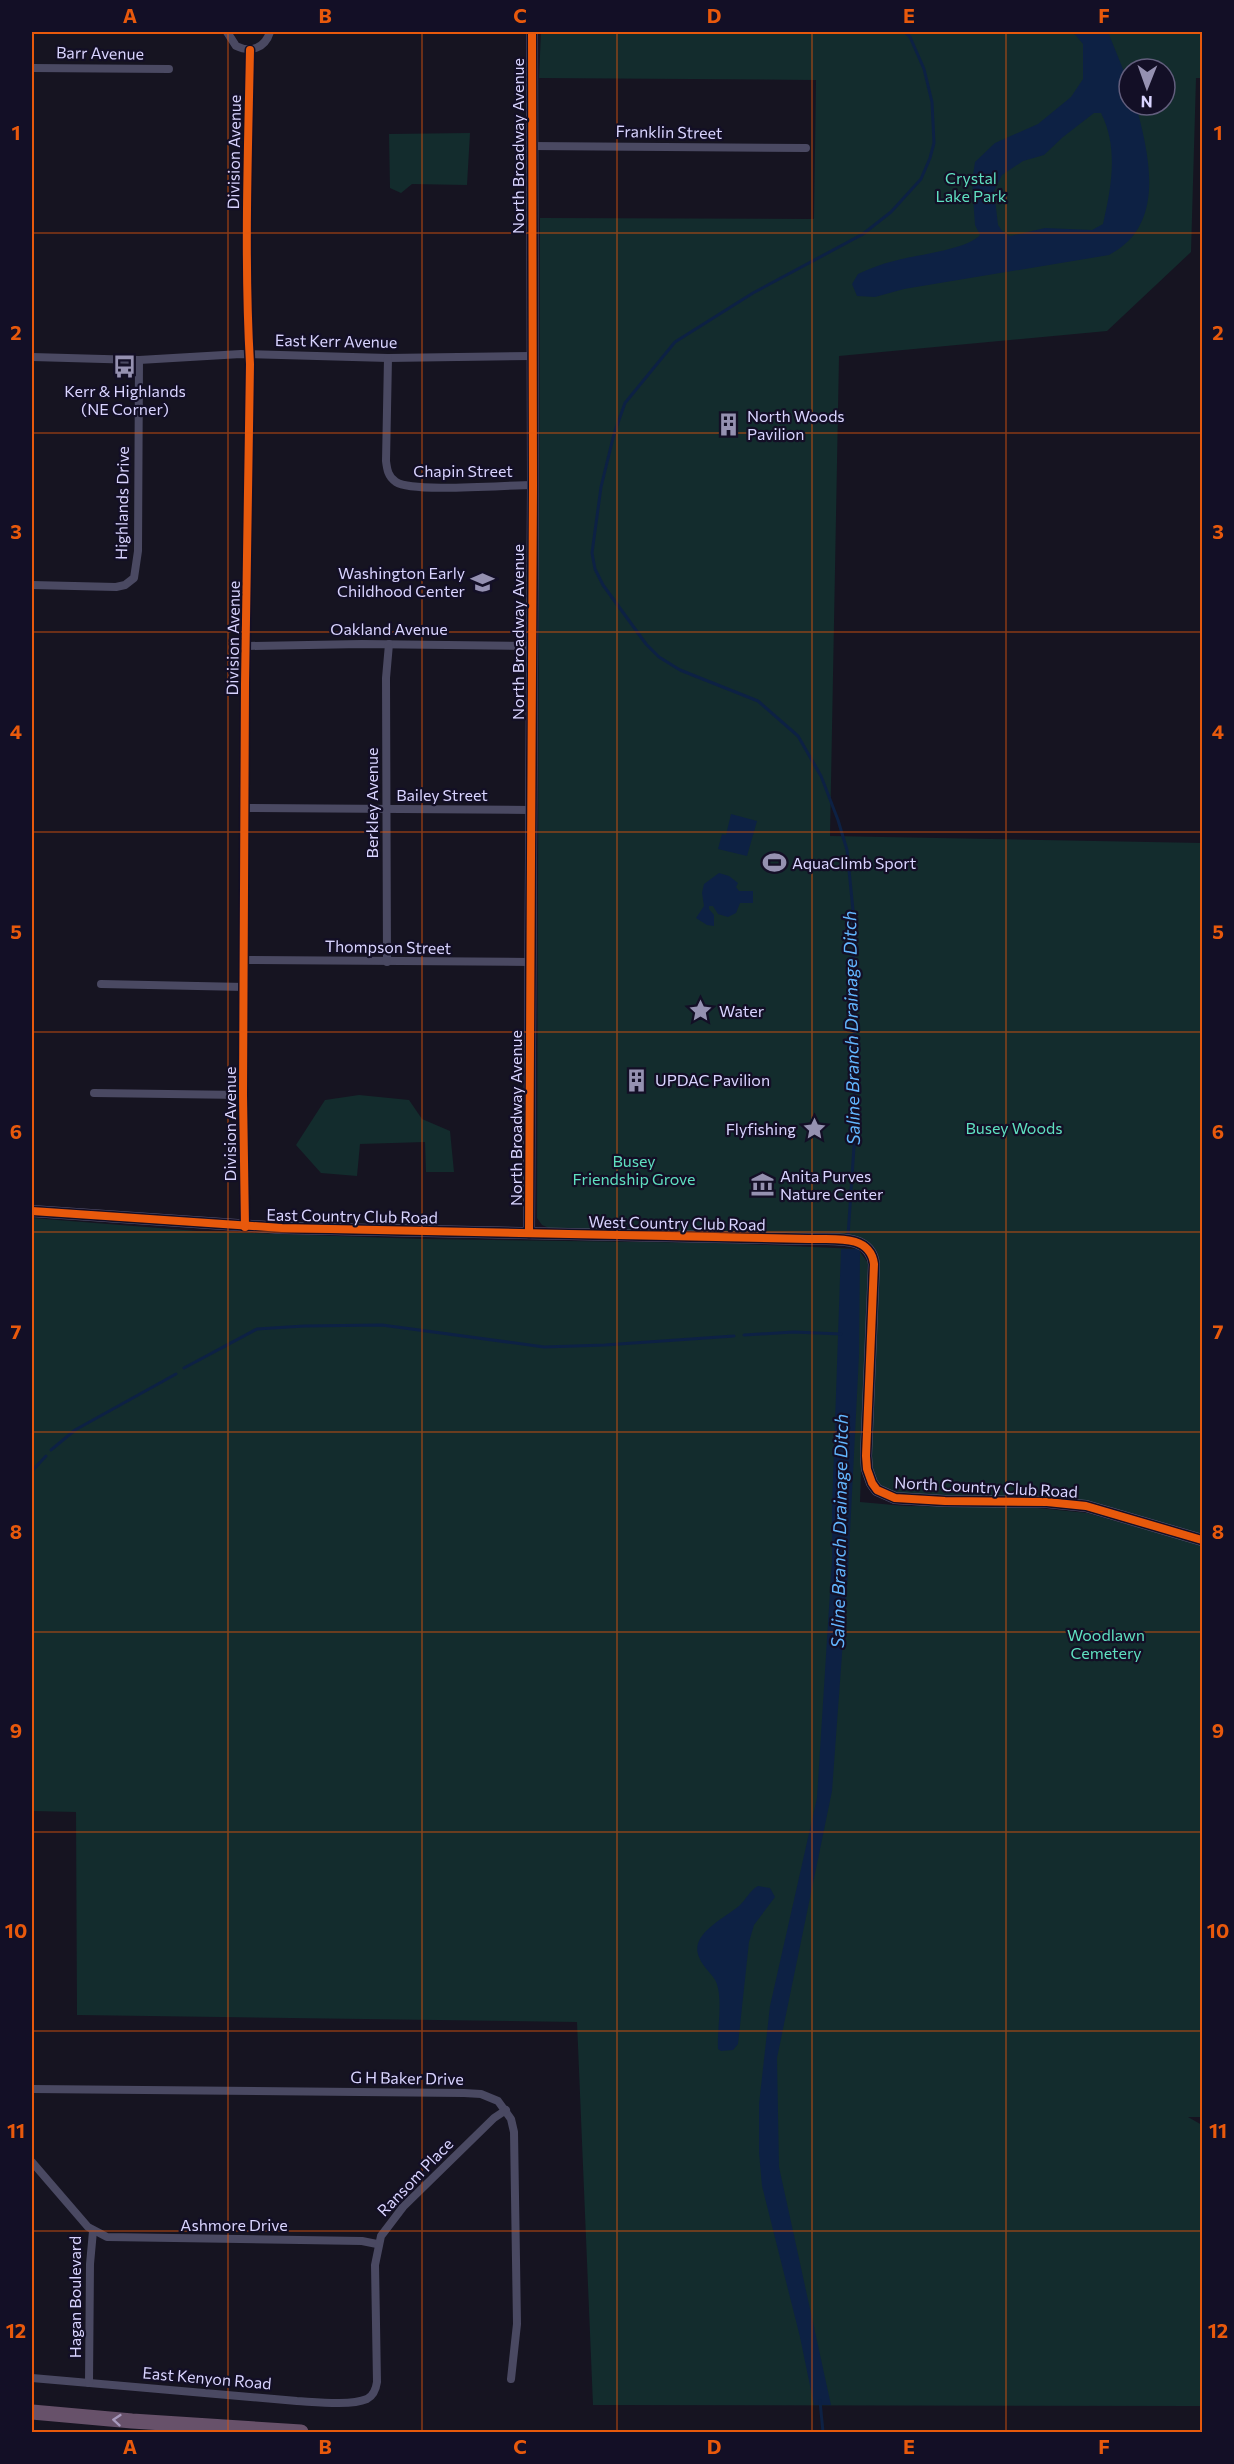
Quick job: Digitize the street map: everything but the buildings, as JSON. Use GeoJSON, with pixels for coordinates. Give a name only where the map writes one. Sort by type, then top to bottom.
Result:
{"type":"FeatureCollection","features":[{"type":"Feature","properties":{"kind":"highway"},"geometry":{"type":"LineString","coordinates":[[32,2412],[301,2433]]}},
{"type":"Feature","properties":{"kind":"street"},"geometry":{"type":"LineString","coordinates":[[227,32],[236,46],[250,50],[262,45],[270,32]]}},
{"type":"Feature","properties":{"kind":"street","name":"North Broadway Avenue"},"geometry":{"type":"LineString","coordinates":[[529,1233],[533,485],[532,32]]}},
{"type":"Feature","properties":{"kind":"street","name":"Division Avenue"},"geometry":{"type":"LineString","coordinates":[[245,1227],[243,1095],[250,355],[247,339],[246,233],[250,50]]}},
{"type":"Feature","properties":{"kind":"street","name":"Barr Avenue"},"geometry":{"type":"LineString","coordinates":[[32,68],[169,69]]}},
{"type":"Feature","properties":{"kind":"street","name":"Franklin Street"},"geometry":{"type":"LineString","coordinates":[[532,146],[806,148]]}},
{"type":"Feature","properties":{"kind":"street","name":"East Kerr Avenue"},"geometry":{"type":"LineString","coordinates":[[32,357],[139,360],[250,355],[388,358],[531,356]]}},
{"type":"Feature","properties":{"kind":"street","name":"Chapin Street"},"geometry":{"type":"LineString","coordinates":[[388,358],[386,461],[388,472],[394,481],[413,487],[533,485]]}},
{"type":"Feature","properties":{"kind":"street","name":"Highlands Drive"},"geometry":{"type":"LineString","coordinates":[[32,585],[116,587],[125,585],[134,578],[138,551],[139,360]]}},
{"type":"Feature","properties":{"kind":"street","name":"Berkley Avenue"},"geometry":{"type":"LineString","coordinates":[[387,962],[386,678],[389,644]]}},
{"type":"Feature","properties":{"kind":"street","name":"Oakland Avenue"},"geometry":{"type":"LineString","coordinates":[[247,645],[531,646]]}},
{"type":"Feature","properties":{"kind":"street","name":"Bailey Street"},"geometry":{"type":"LineString","coordinates":[[245,808],[530,810]]}},
{"type":"Feature","properties":{"kind":"street","name":"Thompson Street"},"geometry":{"type":"LineString","coordinates":[[245,960],[530,962]]}},
{"type":"Feature","properties":{"kind":"street"},"geometry":{"type":"LineString","coordinates":[[100,984],[245,987]]}},
{"type":"Feature","properties":{"kind":"street"},"geometry":{"type":"LineString","coordinates":[[94,1093],[243,1095]]}},
{"type":"Feature","properties":{"kind":"street","name":"East Country Club Road"},"geometry":{"type":"LineString","coordinates":[[32,1211],[245,1227],[529,1233]]}},
{"type":"Feature","properties":{"kind":"street","name":"West Country Club Road"},"geometry":{"type":"LineString","coordinates":[[529,1233],[825,1240]]}},
{"type":"Feature","properties":{"kind":"street","name":"North Country Club Road"},"geometry":{"type":"LineString","coordinates":[[825,1240],[846,1241],[866,1246],[873,1255],[866,1456],[868,1474],[878,1490],[895,1498],[912,1500],[1020,1500],[1086,1506],[1203,1540]]}},
{"type":"Feature","properties":{"kind":"street","name":"G H Baker Drive"},"geometry":{"type":"LineString","coordinates":[[32,2089],[464,2093],[488,2096],[498,2101],[506,2110]]}},
{"type":"Feature","properties":{"kind":"street"},"geometry":{"type":"LineString","coordinates":[[506,2110],[511,2119],[516,2148],[517,2324],[511,2379]]}},
{"type":"Feature","properties":{"kind":"street","name":"Ransom Place"},"geometry":{"type":"LineString","coordinates":[[376,2388],[375,2265],[377,2244],[387,2225],[403,2207],[494,2118],[506,2110]]}},
{"type":"Feature","properties":{"kind":"street","name":"Hagan Boulevard"},"geometry":{"type":"LineString","coordinates":[[32,2162],[93,2231],[90,2264],[89,2383]]}},
{"type":"Feature","properties":{"kind":"street","name":"Ashmore Drive"},"geometry":{"type":"LineString","coordinates":[[93,2231],[117,2239],[362,2241],[377,2244]]}},
{"type":"Feature","properties":{"kind":"street","name":"East Kenyon Road"},"geometry":{"type":"LineString","coordinates":[[32,2378],[297,2401],[333,2402],[367,2399],[376,2388]]}},
{"type":"Feature","properties":{"kind":"green space","name":"Crystal Lake Park"},"geometry":{"type":"Polygon","coordinates":[[[541,32],[1202,32],[1202,78],[1196,78],[1191,252],[1107,331],[839,356],[830,836],[1202,843],[1202,1540],[1086,1506],[895,1498],[868,1474],[874,1275],[866,1246],[551,1229],[542,1225],[537,1218],[540,218],[814,219],[816,80],[539,78],[541,32]]]}},
{"type":"Feature","properties":{"kind":"green space"},"geometry":{"type":"Polygon","coordinates":[[[470,133],[467,185],[412,184],[401,193],[390,188],[389,134],[470,133]]]}},
{"type":"Feature","properties":{"kind":"green space"},"geometry":{"type":"Polygon","coordinates":[[[359,1095],[409,1100],[422,1119],[450,1131],[454,1172],[426,1172],[425,1142],[360,1144],[357,1176],[321,1173],[296,1145],[325,1100],[359,1095]]]}},
{"type":"Feature","properties":{"kind":"green space","name":"Woodlawn Cemetery"},"geometry":{"type":"Polygon","coordinates":[[[32,1218],[197,1231],[421,1239],[720,1243],[858,1249],[868,1263],[860,1502],[905,1506],[1028,1507],[1087,1513],[1202,1545],[1202,2117],[1188,2117],[1202,2125],[1202,2406],[593,2405],[577,2022],[77,2015],[76,1812],[32,1811],[32,1218]]]}},
{"type":"Feature","properties":{"kind":"water"},"geometry":{"type":"Polygon","coordinates":[[[1073,32],[1108,32],[1118,57],[1117,117],[1139,117],[1148,167],[1149,188],[1146,208],[1140,226],[1127,242],[1109,255],[904,289],[875,297],[857,296],[852,284],[858,274],[889,262],[964,245],[980,235],[975,225],[972,182],[975,162],[995,143],[1038,124],[1071,97],[1083,79],[1083,44],[1073,32]],[[1094,113],[1044,155],[1023,161],[1002,175],[994,191],[998,225],[1002,231],[1010,236],[1045,228],[1092,230],[1103,224],[1112,168],[1107,126],[1101,113],[1094,113]]]}},
{"type":"Feature","properties":{"kind":"water"},"geometry":{"type":"Polygon","coordinates":[[[731,814],[757,821],[747,856],[718,849],[722,834],[726,835],[731,814]]]}},
{"type":"Feature","properties":{"kind":"water"},"geometry":{"type":"Polygon","coordinates":[[[719,873],[729,876],[738,883],[736,887],[739,891],[753,891],[753,903],[740,903],[736,913],[728,917],[718,914],[713,906],[709,906],[714,915],[714,926],[707,925],[696,918],[704,906],[702,893],[704,884],[719,873]]]}},
{"type":"Feature","properties":{"kind":"water"},"geometry":{"type":"Polygon","coordinates":[[[841,1249],[858,1249],[860,1252],[859,1355],[848,1572],[832,1791],[777,2058],[779,2167],[831,2405],[814,2405],[800,2337],[762,2186],[759,2104],[770,2006],[817,1798],[832,1560],[841,1249]]]}},
{"type":"Feature","properties":{"kind":"water"},"geometry":{"type":"Polygon","coordinates":[[[758,1886],[770,1888],[775,1897],[754,1925],[749,1942],[738,2044],[733,2050],[721,2051],[718,2049],[720,2003],[717,1983],[701,1961],[697,1949],[699,1941],[710,1927],[739,1906],[758,1886]]]}},
{"type":"Feature","properties":{"kind":"waterway","name":"Saline Branch Drainage Ditch"},"geometry":{"type":"LineString","coordinates":[[848,1236],[855,1132],[853,910],[847,850],[838,820],[821,776],[798,736],[758,701],[680,670],[659,657],[646,644],[603,585],[595,569],[592,553],[601,487],[614,434],[625,403],[675,342],[753,293],[863,234],[891,212],[921,179],[934,143],[932,102],[924,69],[910,37],[905,32]]}},
{"type":"Feature","properties":{"kind":"waterway"},"geometry":{"type":"LineString","coordinates":[[184,1368],[257,1329],[304,1326],[382,1325],[544,1347],[734,1336]]}},
{"type":"Feature","properties":{"kind":"waterway"},"geometry":{"type":"LineString","coordinates":[[744,1335],[794,1332],[841,1334]]}},
{"type":"Feature","properties":{"kind":"waterway"},"geometry":{"type":"LineString","coordinates":[[51,1450],[75,1430],[176,1374]]}},
{"type":"Feature","properties":{"kind":"waterway"},"geometry":{"type":"LineString","coordinates":[[32,1471],[46,1456]]}},
{"type":"Feature","properties":{"kind":"waterway","name":"Saline Branch Drainage Ditch"},"geometry":{"type":"LineString","coordinates":[[820,2401],[823,2432]]}},
{"type":"Feature","properties":{"kind":"cycle path"},"geometry":{"type":"LineString","coordinates":[[529,1233],[533,485],[532,32]]}},
{"type":"Feature","properties":{"kind":"cycle path"},"geometry":{"type":"LineString","coordinates":[[245,1227],[243,1095],[245,684],[250,364],[247,246],[250,50]]}},
{"type":"Feature","properties":{"kind":"cycle path"},"geometry":{"type":"LineString","coordinates":[[32,1211],[282,1228],[848,1240],[865,1247],[871,1254],[874,1264],[866,1456],[867,1469],[877,1490],[895,1498],[1047,1502],[1086,1506],[1202,1540]]}},
{"type":"Feature","properties":{"kind":"place","name":"Kerr & Highlands (NE Corner)"},"geometry":{"type":"Point","coordinates":[125,366]}},
{"type":"Feature","properties":{"kind":"place","name":"North Woods Pavilion"},"geometry":{"type":"Point","coordinates":[729,425]}},
{"type":"Feature","properties":{"kind":"place","name":"Washington Early Childhood Center"},"geometry":{"type":"Point","coordinates":[483,582]}},
{"type":"Feature","properties":{"kind":"place","name":"AquaClimb Sport"},"geometry":{"type":"Point","coordinates":[774,863]}},
{"type":"Feature","properties":{"kind":"place","name":"Water"},"geometry":{"type":"Point","coordinates":[701,1011]}},
{"type":"Feature","properties":{"kind":"place","name":"UPDAC Pavilion"},"geometry":{"type":"Point","coordinates":[637,1080]}},
{"type":"Feature","properties":{"kind":"place","name":"Flyfishing"},"geometry":{"type":"Point","coordinates":[814,1129]}},
{"type":"Feature","properties":{"kind":"place","name":"Anita Purves Nature Center"},"geometry":{"type":"Point","coordinates":[762,1185]}},
{"type":"Feature","properties":{"kind":"park label","name":"Busey Woods"},"geometry":{"type":"Point","coordinates":[1014,1128]}},
{"type":"Feature","properties":{"kind":"park label","name":"Busey Friendship Grove"},"geometry":{"type":"Point","coordinates":[634,1170]}}]}
